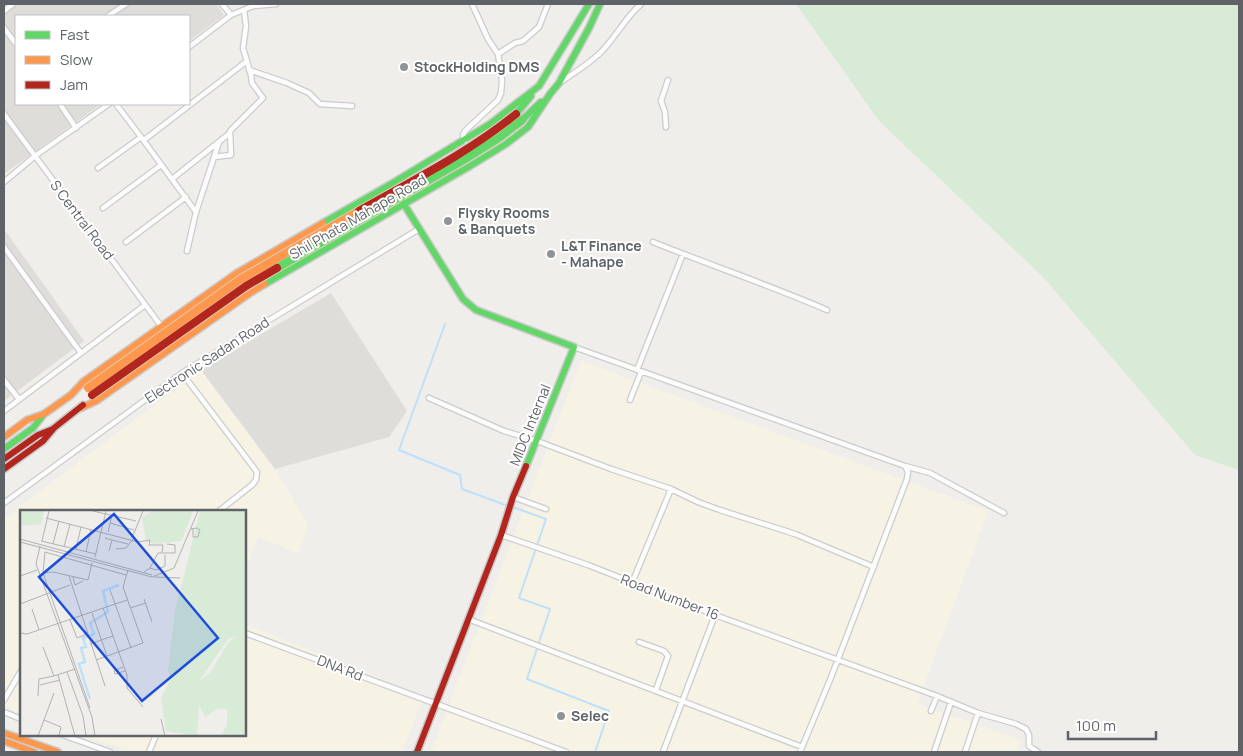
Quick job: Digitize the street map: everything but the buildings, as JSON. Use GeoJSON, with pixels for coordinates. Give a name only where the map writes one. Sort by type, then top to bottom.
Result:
{"type":"FeatureCollection","features":[{"type":"Feature","properties":{"kind":"main road","name":"Shil Phata Mahape Road"},"geometry":{"type":"LineString","coordinates":[[71,395],[83,382],[237,273],[490,124],[539,86],[589,4]]}},
{"type":"Feature","properties":{"kind":"main road","name":"Shil Phata Mahape Road"},"geometry":{"type":"LineString","coordinates":[[81,408],[96,401],[250,293],[477,162],[506,144],[528,127],[559,83],[600,4]]}},
{"type":"Feature","properties":{"kind":"main road"},"geometry":{"type":"LineString","coordinates":[[519,117],[539,86]]}},
{"type":"Feature","properties":{"kind":"main road"},"geometry":{"type":"LineString","coordinates":[[4,459],[38,435],[54,428],[81,408],[90,392],[241,279],[460,153],[519,117],[550,94]]}},
{"type":"Feature","properties":{"kind":"main road"},"geometry":{"type":"LineString","coordinates":[[391,184],[463,299],[476,310],[574,348]]}},
{"type":"Feature","properties":{"kind":"main road","name":"MIDC Internal"},"geometry":{"type":"LineString","coordinates":[[417,752],[501,535],[513,498],[574,348]]}},
{"type":"Feature","properties":{"kind":"main road"},"geometry":{"type":"LineString","coordinates":[[4,437],[27,420],[44,414],[71,395],[90,392]]}},
{"type":"Feature","properties":{"kind":"main road"},"geometry":{"type":"LineString","coordinates":[[4,449],[33,428],[44,414]]}},
{"type":"Feature","properties":{"kind":"main road"},"geometry":{"type":"LineString","coordinates":[[4,469],[43,442],[54,428]]}},
{"type":"Feature","properties":{"kind":"main road"},"geometry":{"type":"LineString","coordinates":[[4,733],[58,752]]}},
{"type":"Feature","properties":{"kind":"main road"},"geometry":{"type":"LineString","coordinates":[[4,741],[34,752]]}},
{"type":"Feature","properties":{"kind":"street"},"geometry":{"type":"LineString","coordinates":[[4,10],[13,4]]}},
{"type":"Feature","properties":{"kind":"street"},"geometry":{"type":"LineString","coordinates":[[110,15],[126,4]]}},
{"type":"Feature","properties":{"kind":"street"},"geometry":{"type":"LineString","coordinates":[[222,4],[230,15]]}},
{"type":"Feature","properties":{"kind":"street"},"geometry":{"type":"LineString","coordinates":[[190,46],[230,15],[253,6],[276,4]]}},
{"type":"Feature","properties":{"kind":"street"},"geometry":{"type":"LineString","coordinates":[[472,4],[488,39],[498,54],[502,80],[501,93],[498,100],[463,135],[477,162]]}},
{"type":"Feature","properties":{"kind":"street"},"geometry":{"type":"LineString","coordinates":[[498,54],[515,43],[523,41],[539,27],[548,4]]}},
{"type":"Feature","properties":{"kind":"street"},"geometry":{"type":"LineString","coordinates":[[559,83],[595,58],[641,4]]}},
{"type":"Feature","properties":{"kind":"street"},"geometry":{"type":"LineString","coordinates":[[172,178],[230,133],[263,98],[252,83],[243,48],[246,26],[244,10]]}},
{"type":"Feature","properties":{"kind":"street"},"geometry":{"type":"LineString","coordinates":[[4,28],[15,43]]}},
{"type":"Feature","properties":{"kind":"street"},"geometry":{"type":"LineString","coordinates":[[190,103],[247,61]]}},
{"type":"Feature","properties":{"kind":"street"},"geometry":{"type":"LineString","coordinates":[[250,70],[287,83],[309,94],[320,104],[352,106]]}},
{"type":"Feature","properties":{"kind":"street"},"geometry":{"type":"LineString","coordinates":[[666,127],[665,112],[661,101],[668,80]]}},
{"type":"Feature","properties":{"kind":"street"},"geometry":{"type":"LineString","coordinates":[[61,105],[76,128]]}},
{"type":"Feature","properties":{"kind":"street"},"geometry":{"type":"LineString","coordinates":[[4,182],[36,156],[108,105]]}},
{"type":"Feature","properties":{"kind":"street"},"geometry":{"type":"LineString","coordinates":[[117,105],[196,212]]}},
{"type":"Feature","properties":{"kind":"street"},"geometry":{"type":"LineString","coordinates":[[98,168],[188,105]]}},
{"type":"Feature","properties":{"kind":"street"},"geometry":{"type":"LineString","coordinates":[[490,107],[499,116]]}},
{"type":"Feature","properties":{"kind":"street","name":"S Central Road"},"geometry":{"type":"LineString","coordinates":[[4,114],[161,326]]}},
{"type":"Feature","properties":{"kind":"street"},"geometry":{"type":"LineString","coordinates":[[214,157],[231,155],[230,133]]}},
{"type":"Feature","properties":{"kind":"street"},"geometry":{"type":"LineString","coordinates":[[187,251],[196,212],[219,142]]}},
{"type":"Feature","properties":{"kind":"street"},"geometry":{"type":"LineString","coordinates":[[104,208],[161,165]]}},
{"type":"Feature","properties":{"kind":"street"},"geometry":{"type":"LineString","coordinates":[[126,242],[186,198]]}},
{"type":"Feature","properties":{"kind":"street","name":"Electronic Sadan Road"},"geometry":{"type":"LineString","coordinates":[[4,503],[182,373],[419,229]]}},
{"type":"Feature","properties":{"kind":"street"},"geometry":{"type":"LineString","coordinates":[[653,242],[827,310]]}},
{"type":"Feature","properties":{"kind":"street"},"geometry":{"type":"LineString","coordinates":[[4,247],[81,353]]}},
{"type":"Feature","properties":{"kind":"street"},"geometry":{"type":"LineString","coordinates":[[630,400],[683,254]]}},
{"type":"Feature","properties":{"kind":"street"},"geometry":{"type":"LineString","coordinates":[[4,411],[145,305]]}},
{"type":"Feature","properties":{"kind":"street"},"geometry":{"type":"LineString","coordinates":[[574,348],[905,466],[930,473],[1004,513]]}},
{"type":"Feature","properties":{"kind":"street"},"geometry":{"type":"LineString","coordinates":[[182,373],[257,472],[256,480],[252,485],[220,510]]}},
{"type":"Feature","properties":{"kind":"street"},"geometry":{"type":"LineString","coordinates":[[4,380],[19,399]]}},
{"type":"Feature","properties":{"kind":"street"},"geometry":{"type":"LineString","coordinates":[[429,398],[504,431],[670,489],[720,510],[795,534],[874,567]]}},
{"type":"Feature","properties":{"kind":"street"},"geometry":{"type":"LineString","coordinates":[[468,619],[656,690],[801,750],[838,660],[907,480],[908,472],[905,466]]}},
{"type":"Feature","properties":{"kind":"street"},"geometry":{"type":"LineString","coordinates":[[632,583],[670,489]]}},
{"type":"Feature","properties":{"kind":"street"},"geometry":{"type":"LineString","coordinates":[[513,498],[546,509]]}},
{"type":"Feature","properties":{"kind":"street","name":"Road Number 16"},"geometry":{"type":"LineString","coordinates":[[501,535],[527,543],[978,713],[1016,724],[1026,729],[1029,735],[1029,746],[1038,752]]}},
{"type":"Feature","properties":{"kind":"street"},"geometry":{"type":"LineString","coordinates":[[663,752],[715,615]]}},
{"type":"Feature","properties":{"kind":"street","name":"DNA Rd"},"geometry":{"type":"LineString","coordinates":[[246,633],[566,752]]}},
{"type":"Feature","properties":{"kind":"street"},"geometry":{"type":"LineString","coordinates":[[639,642],[664,651],[668,656],[656,690]]}},
{"type":"Feature","properties":{"kind":"street"},"geometry":{"type":"LineString","coordinates":[[4,700],[20,673]]}},
{"type":"Feature","properties":{"kind":"street"},"geometry":{"type":"LineString","coordinates":[[931,711],[937,696]]}},
{"type":"Feature","properties":{"kind":"street"},"geometry":{"type":"LineString","coordinates":[[934,752],[951,702]]}},
{"type":"Feature","properties":{"kind":"street"},"geometry":{"type":"LineString","coordinates":[[4,712],[20,719]]}},
{"type":"Feature","properties":{"kind":"street"},"geometry":{"type":"LineString","coordinates":[[965,752],[978,713]]}},
{"type":"Feature","properties":{"kind":"street"},"geometry":{"type":"LineString","coordinates":[[67,736],[110,752]]}},
{"type":"Feature","properties":{"kind":"street"},"geometry":{"type":"LineString","coordinates":[[149,752],[156,736]]}},
{"type":"Feature","properties":{"kind":"shaded area"},"geometry":{"type":"Polygon","coordinates":[[[4,4],[216,4],[224,15],[190,40],[190,15],[15,15],[15,105],[100,105],[4,174],[4,4]]]}},
{"type":"Feature","properties":{"kind":"shaded area"},"geometry":{"type":"Polygon","coordinates":[[[4,229],[84,341],[4,401],[4,229]]]}},
{"type":"Feature","properties":{"kind":"shaded area"},"geometry":{"type":"Polygon","coordinates":[[[331,293],[407,411],[389,437],[275,469],[201,370],[331,293]]]}},
{"type":"Feature","properties":{"kind":"shaded area"},"geometry":{"type":"Polygon","coordinates":[[[581,361],[988,511],[917,704],[1021,740],[1017,752],[431,752],[581,361]]]}},
{"type":"Feature","properties":{"kind":"shaded area"},"geometry":{"type":"Polygon","coordinates":[[[201,370],[275,469],[308,525],[298,553],[258,537],[246,568],[246,510],[20,510],[20,713],[4,704],[4,519],[201,370]]]}},
{"type":"Feature","properties":{"kind":"shaded area"},"geometry":{"type":"Polygon","coordinates":[[[246,624],[424,696],[402,752],[132,752],[85,736],[246,736],[246,624]]]}},
{"type":"Feature","properties":{"kind":"green space"},"geometry":{"type":"Polygon","coordinates":[[[796,4],[1239,4],[1239,470],[1195,455],[1044,278],[879,121],[796,4]]]}},
{"type":"Feature","properties":{"kind":"waterway"},"geometry":{"type":"LineString","coordinates":[[445,324],[399,450],[460,475],[462,489],[508,506]]}},
{"type":"Feature","properties":{"kind":"waterway"},"geometry":{"type":"LineString","coordinates":[[513,507],[546,519],[519,598],[550,609],[527,679],[609,711],[595,752]]}},
{"type":"Feature","properties":{"kind":"traffic: fast"},"geometry":{"type":"LineString","coordinates":[[323,223],[490,124],[539,86],[589,4]]}},
{"type":"Feature","properties":{"kind":"traffic: fast"},"geometry":{"type":"LineString","coordinates":[[265,284],[470,166],[506,144],[528,127],[559,83],[600,4]]}},
{"type":"Feature","properties":{"kind":"traffic: fast"},"geometry":{"type":"LineString","coordinates":[[516,114],[531,96]]}},
{"type":"Feature","properties":{"kind":"traffic: fast"},"geometry":{"type":"LineString","coordinates":[[522,120],[541,102]]}},
{"type":"Feature","properties":{"kind":"traffic: fast"},"geometry":{"type":"LineString","coordinates":[[277,268],[465,159],[500,137],[522,120]]}},
{"type":"Feature","properties":{"kind":"traffic: fast"},"geometry":{"type":"LineString","coordinates":[[397,193],[463,299],[476,310],[574,347],[526,466]]}},
{"type":"Feature","properties":{"kind":"traffic: fast"},"geometry":{"type":"LineString","coordinates":[[4,449],[33,428],[44,414]]}},
{"type":"Feature","properties":{"kind":"traffic: slow"},"geometry":{"type":"LineString","coordinates":[[88,388],[241,279],[359,211]]}},
{"type":"Feature","properties":{"kind":"traffic: slow"},"geometry":{"type":"LineString","coordinates":[[4,437],[27,420],[44,414],[71,395],[83,382],[237,273],[323,223]]}},
{"type":"Feature","properties":{"kind":"traffic: slow"},"geometry":{"type":"LineString","coordinates":[[81,408],[96,401],[265,284]]}},
{"type":"Feature","properties":{"kind":"traffic: slow"},"geometry":{"type":"LineString","coordinates":[[4,733],[58,752]]}},
{"type":"Feature","properties":{"kind":"traffic: slow"},"geometry":{"type":"LineString","coordinates":[[4,741],[34,752]]}},
{"type":"Feature","properties":{"kind":"traffic: jam"},"geometry":{"type":"LineString","coordinates":[[359,211],[459,154],[516,114]]}},
{"type":"Feature","properties":{"kind":"traffic: jam"},"geometry":{"type":"LineString","coordinates":[[92,395],[246,286],[277,268]]}},
{"type":"Feature","properties":{"kind":"traffic: jam"},"geometry":{"type":"LineString","coordinates":[[4,469],[43,441],[54,428],[83,405]]}},
{"type":"Feature","properties":{"kind":"traffic: jam"},"geometry":{"type":"LineString","coordinates":[[4,459],[38,435],[53,429]]}},
{"type":"Feature","properties":{"kind":"traffic: jam"},"geometry":{"type":"LineString","coordinates":[[417,752],[526,466]]}},
{"type":"Feature","properties":{"kind":"place","name":"StockHolding DMS"},"geometry":{"type":"Point","coordinates":[404,67]}},
{"type":"Feature","properties":{"kind":"place","name":"Flysky Rooms & Banquets"},"geometry":{"type":"Point","coordinates":[448,221]}},
{"type":"Feature","properties":{"kind":"place","name":"L&T Finance - Mahape"},"geometry":{"type":"Point","coordinates":[551,254]}},
{"type":"Feature","properties":{"kind":"place","name":"Selec"},"geometry":{"type":"Point","coordinates":[561,716]}}]}
